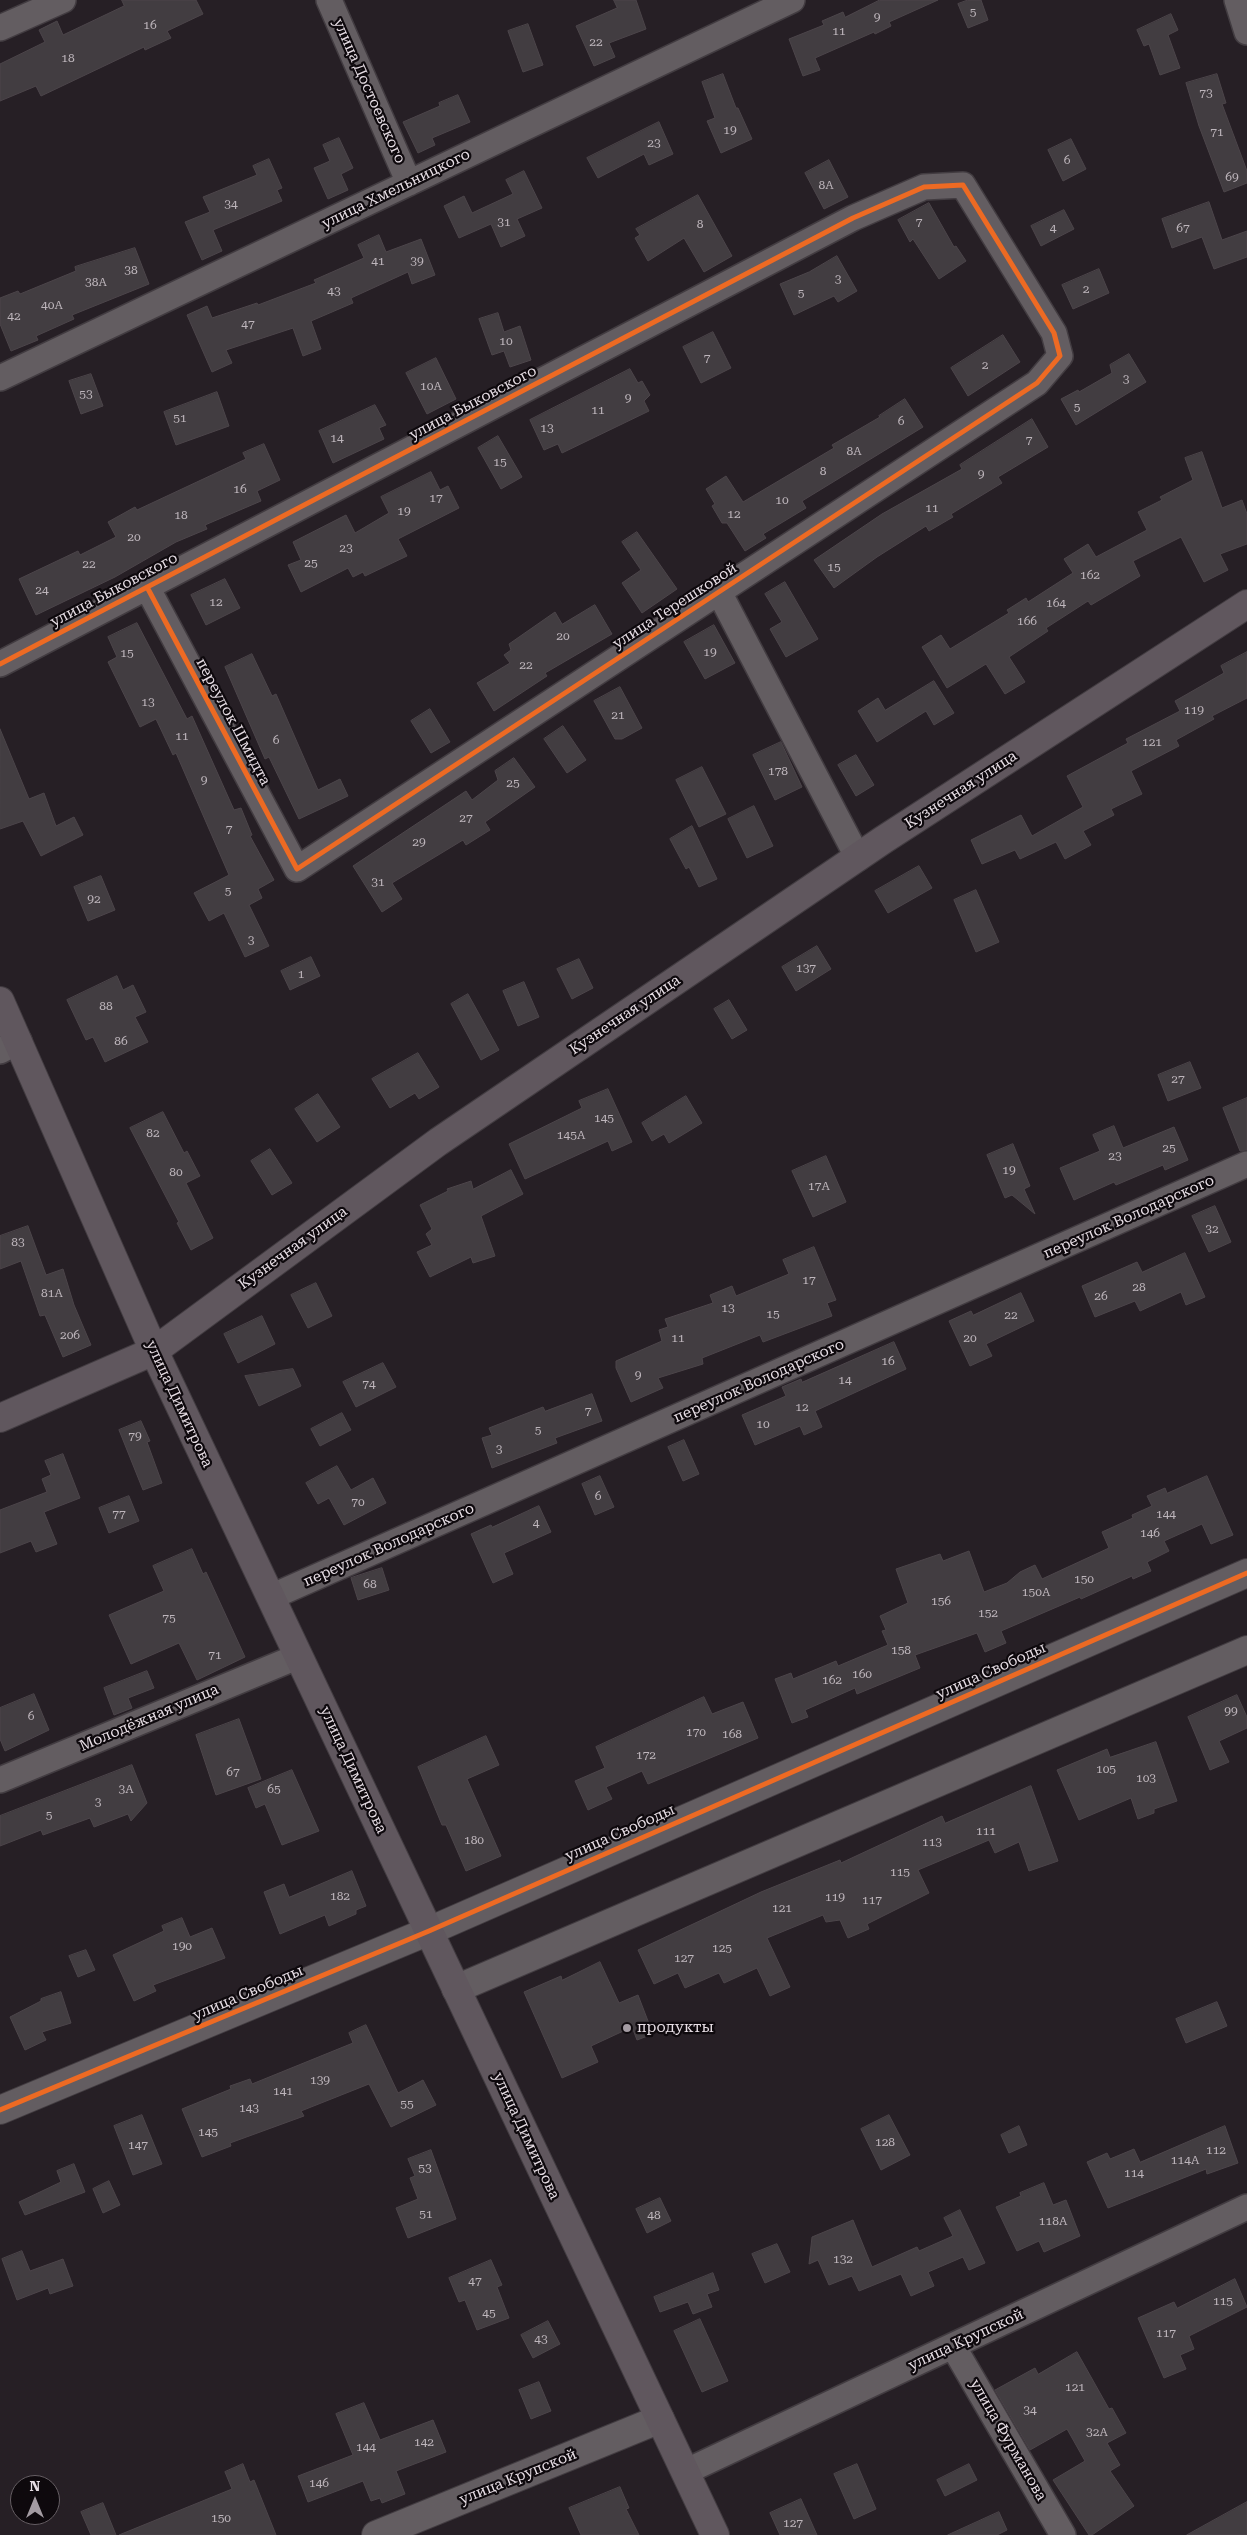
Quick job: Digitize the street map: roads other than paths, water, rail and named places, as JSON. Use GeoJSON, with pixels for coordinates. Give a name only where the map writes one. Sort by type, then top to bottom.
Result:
{"type":"FeatureCollection","features":[{"type":"Feature","properties":{"kind":"main road","name":"Кузнечная улица"},"geometry":{"type":"LineString","coordinates":[[0,1418],[154,1351],[438,1142],[858,858],[1247,604]]}},
{"type":"Feature","properties":{"kind":"main road","name":"улица Димитрова"},"geometry":{"type":"LineString","coordinates":[[0,1001],[10,1046],[715,2535]]}},
{"type":"Feature","properties":{"kind":"street"},"geometry":{"type":"LineString","coordinates":[[0,28],[63,0]]}},
{"type":"Feature","properties":{"kind":"street","name":"улица Достоевского"},"geometry":{"type":"LineString","coordinates":[[329,0],[409,183]]}},
{"type":"Feature","properties":{"kind":"street","name":"улица Хмельницкого"},"geometry":{"type":"LineString","coordinates":[[0,378],[792,0]]}},
{"type":"Feature","properties":{"kind":"street"},"geometry":{"type":"LineString","coordinates":[[1237,0],[1247,32]]}},
{"type":"Feature","properties":{"kind":"street","name":"улица Терешковой"},"geometry":{"type":"LineString","coordinates":[[297,869],[1038,383],[1060,356],[1054,333],[964,186]]}},
{"type":"Feature","properties":{"kind":"street","name":"улица Быковского"},"geometry":{"type":"LineString","coordinates":[[0,664],[853,218],[924,187],[964,186]]}},
{"type":"Feature","properties":{"kind":"street","name":"переулок Шмидта"},"geometry":{"type":"LineString","coordinates":[[146,587],[297,869]]}},
{"type":"Feature","properties":{"kind":"street","name":"улица Терешковой"},"geometry":{"type":"LineString","coordinates":[[719,592],[858,858]]}},
{"type":"Feature","properties":{"kind":"street","name":"переулок Володарского"},"geometry":{"type":"LineString","coordinates":[[271,1597],[1247,1164]]}},
{"type":"Feature","properties":{"kind":"street","name":"улица Свободы"},"geometry":{"type":"LineString","coordinates":[[0,2110],[429,1931],[1247,1573]]}},
{"type":"Feature","properties":{"kind":"street"},"geometry":{"type":"LineString","coordinates":[[456,1989],[1247,1650]]}},
{"type":"Feature","properties":{"kind":"street","name":"Молодёжная улица"},"geometry":{"type":"LineString","coordinates":[[0,1780],[299,1656]]}},
{"type":"Feature","properties":{"kind":"street","name":"улица Крупской"},"geometry":{"type":"LineString","coordinates":[[685,2472],[1247,2207]]}},
{"type":"Feature","properties":{"kind":"street","name":"улица Фурманова"},"geometry":{"type":"LineString","coordinates":[[953,2346],[1063,2535]]}},
{"type":"Feature","properties":{"kind":"street","name":"улица Крупской"},"geometry":{"type":"LineString","coordinates":[[376,2535],[660,2419]]}},
{"type":"Feature","properties":{"kind":"place","name":"продукты"},"geometry":{"type":"Point","coordinates":[627,2028]}}]}
